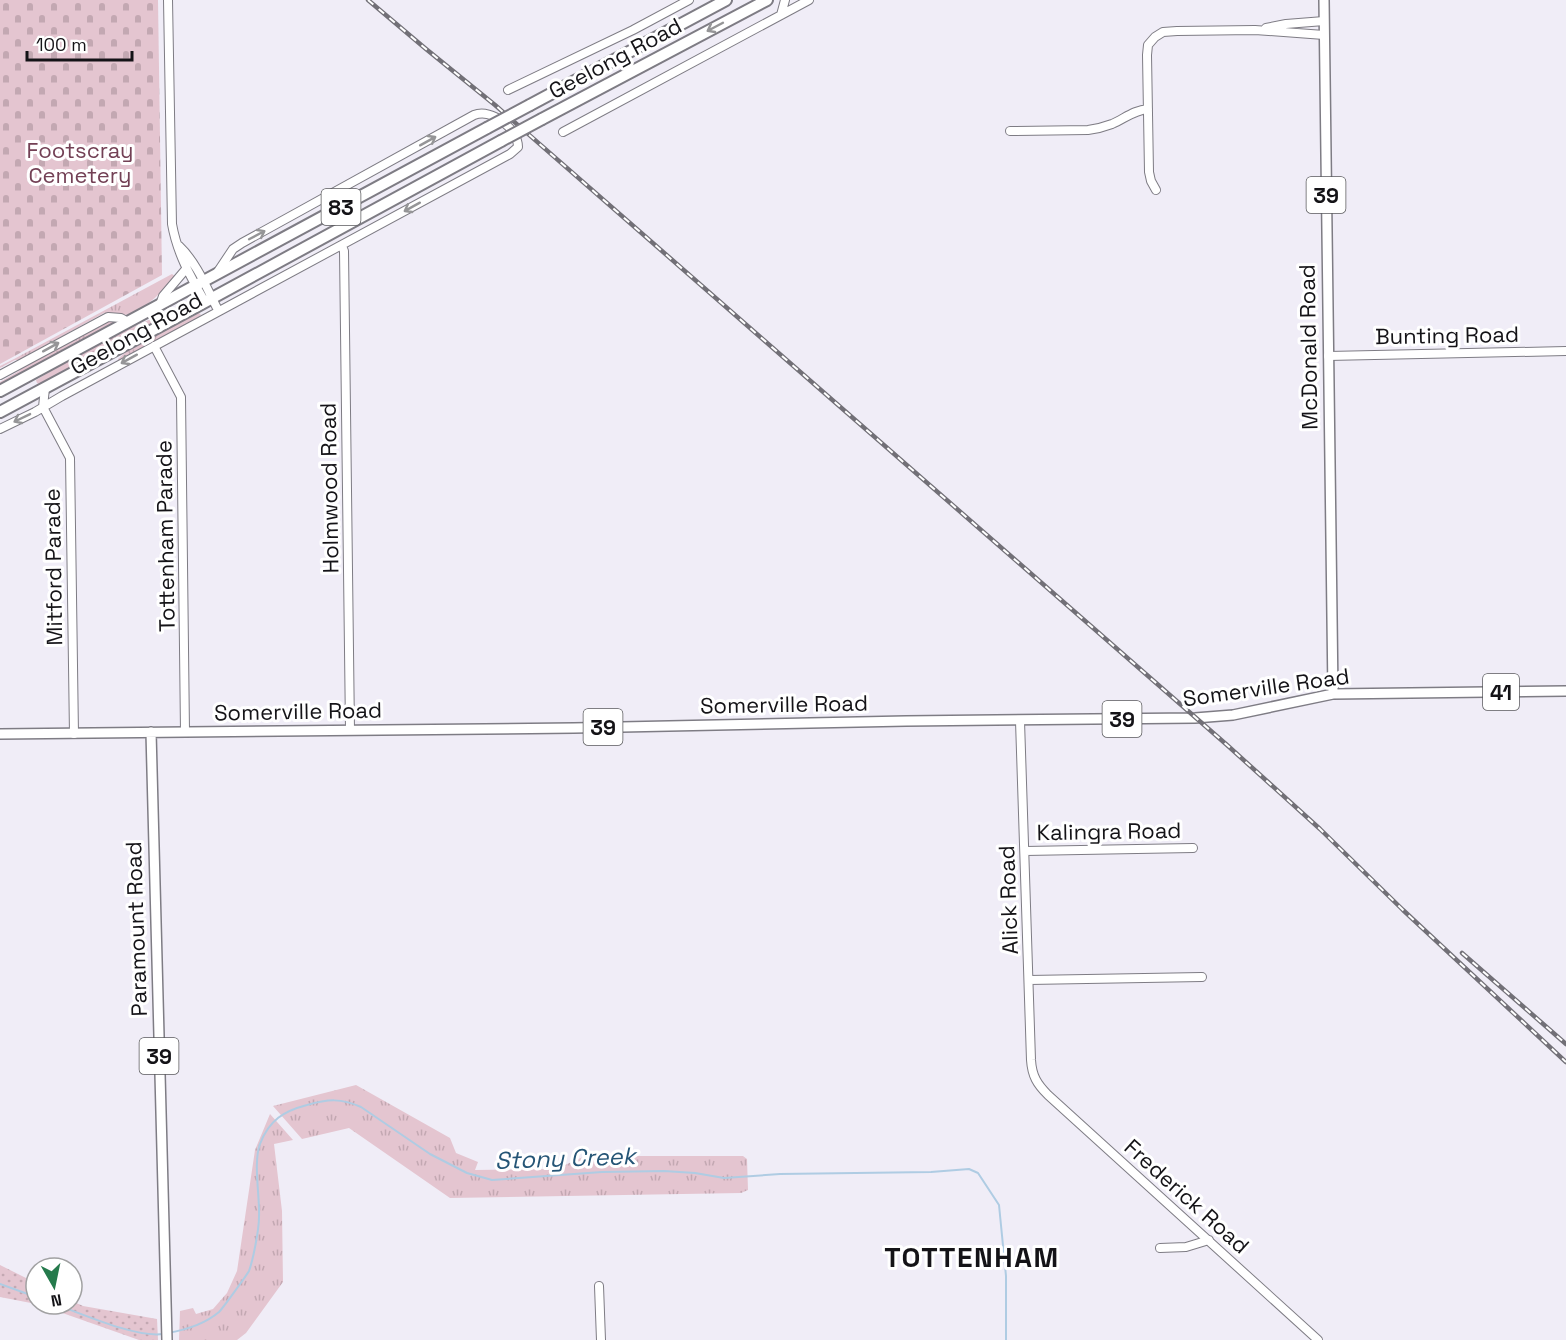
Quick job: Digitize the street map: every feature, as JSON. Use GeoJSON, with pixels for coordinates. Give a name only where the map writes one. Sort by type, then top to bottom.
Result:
{"type":"FeatureCollection","features":[{"type":"Feature","properties":{"kind":"highway","name":"Geelong Road"},"geometry":{"type":"LineString","coordinates":[[0,392],[726,0]]}},
{"type":"Feature","properties":{"kind":"highway","name":"Geelong Road"},"geometry":{"type":"LineString","coordinates":[[0,412],[767,0]]}},
{"type":"Feature","properties":{"kind":"highway"},"geometry":{"type":"LineString","coordinates":[[15,384],[33,388],[36,393]]}},
{"type":"Feature","properties":{"kind":"main road","name":"McDonald Road"},"geometry":{"type":"LineString","coordinates":[[1324,0],[1333,694]]}},
{"type":"Feature","properties":{"kind":"main road","name":"Somerville Road"},"geometry":{"type":"LineString","coordinates":[[0,734],[1200,718],[1233,715],[1333,694],[1566,691]]}},
{"type":"Feature","properties":{"kind":"main road","name":"Paramount Road"},"geometry":{"type":"LineString","coordinates":[[151,732],[168,1340]]}},
{"type":"Feature","properties":{"kind":"street"},"geometry":{"type":"LineString","coordinates":[[168,0],[171,211],[180,257],[186,269],[199,283]]}},
{"type":"Feature","properties":{"kind":"street","name":"Geelong Road"},"geometry":{"type":"LineString","coordinates":[[508,90],[633,30],[689,0]]}},
{"type":"Feature","properties":{"kind":"street"},"geometry":{"type":"LineString","coordinates":[[781,15],[785,0]]}},
{"type":"Feature","properties":{"kind":"street","name":"Geelong Road"},"geometry":{"type":"LineString","coordinates":[[563,132],[809,0]]}},
{"type":"Feature","properties":{"kind":"street"},"geometry":{"type":"LineString","coordinates":[[1255,30],[1286,24],[1324,21]]}},
{"type":"Feature","properties":{"kind":"street"},"geometry":{"type":"LineString","coordinates":[[1156,190],[1149,172],[1147,55],[1148,45],[1155,37],[1163,32],[1255,30],[1324,35]]}},
{"type":"Feature","properties":{"kind":"street"},"geometry":{"type":"LineString","coordinates":[[1010,130],[1088,130],[1112,124],[1136,111],[1148,109]]}},
{"type":"Feature","properties":{"kind":"street","name":"Geelong Road"},"geometry":{"type":"LineString","coordinates":[[0,429],[514,152],[518,147],[518,141],[493,115],[484,113],[474,115],[237,246],[216,274]]}},
{"type":"Feature","properties":{"kind":"street"},"geometry":{"type":"LineString","coordinates":[[179,246],[185,252],[208,300],[218,310]]}},
{"type":"Feature","properties":{"kind":"street","name":"Holmwood Road"},"geometry":{"type":"LineString","coordinates":[[342,246],[344,251],[350,730]]}},
{"type":"Feature","properties":{"kind":"street"},"geometry":{"type":"LineString","coordinates":[[274,264],[291,272]]}},
{"type":"Feature","properties":{"kind":"street"},"geometry":{"type":"LineString","coordinates":[[160,305],[163,296],[186,269]]}},
{"type":"Feature","properties":{"kind":"street","name":"Geelong Road"},"geometry":{"type":"LineString","coordinates":[[0,375],[108,317],[121,318],[128,322]]}},
{"type":"Feature","properties":{"kind":"street","name":"Tottenham Parade"},"geometry":{"type":"LineString","coordinates":[[154,346],[181,397],[185,732]]}},
{"type":"Feature","properties":{"kind":"street","name":"Bunting Road"},"geometry":{"type":"LineString","coordinates":[[1328,356],[1566,351]]}},
{"type":"Feature","properties":{"kind":"street"},"geometry":{"type":"LineString","coordinates":[[36,393],[44,407]]}},
{"type":"Feature","properties":{"kind":"street","name":"Mitford Parade"},"geometry":{"type":"LineString","coordinates":[[36,393],[69,458],[74,734]]}},
{"type":"Feature","properties":{"kind":"street","name":"Alick Road"},"geometry":{"type":"LineString","coordinates":[[1020,721],[1031,1060],[1034,1077]]}},
{"type":"Feature","properties":{"kind":"street","name":"Kalingra Road"},"geometry":{"type":"LineString","coordinates":[[1025,851],[1193,848]]}},
{"type":"Feature","properties":{"kind":"street"},"geometry":{"type":"LineString","coordinates":[[1029,980],[1202,977]]}},
{"type":"Feature","properties":{"kind":"street","name":"Frederick Road"},"geometry":{"type":"LineString","coordinates":[[1034,1077],[1048,1095],[1318,1340]]}},
{"type":"Feature","properties":{"kind":"street"},"geometry":{"type":"LineString","coordinates":[[1160,1248],[1186,1247],[1209,1240]]}},
{"type":"Feature","properties":{"kind":"street"},"geometry":{"type":"LineString","coordinates":[[599,1286],[601,1340]]}},
{"type":"Feature","properties":{"kind":"green space","name":"Footscray Cemetery"},"geometry":{"type":"Polygon","coordinates":[[[0,0],[158,0],[162,275],[0,364],[0,0]]]}},
{"type":"Feature","properties":{"kind":"green space"},"geometry":{"type":"Polygon","coordinates":[[[172,274],[176,277],[137,311],[123,315],[104,313],[19,360],[0,368],[0,366],[172,274]]]}},
{"type":"Feature","properties":{"kind":"green space"},"geometry":{"type":"Polygon","coordinates":[[[190,300],[191,303],[39,384],[37,383],[36,380],[51,371],[122,332],[190,300]]]}},
{"type":"Feature","properties":{"kind":"green space"},"geometry":{"type":"Polygon","coordinates":[[[199,313],[201,315],[196,319],[119,362],[118,359],[128,350],[199,313]]]}},
{"type":"Feature","properties":{"kind":"green space"},"geometry":{"type":"Polygon","coordinates":[[[112,320],[116,322],[0,384],[23,366],[112,320]]]}},
{"type":"Feature","properties":{"kind":"green space"},"geometry":{"type":"Polygon","coordinates":[[[356,1085],[450,1138],[456,1153],[478,1162],[475,1170],[556,1169],[585,1156],[743,1156],[747,1159],[748,1190],[741,1193],[450,1198],[349,1128],[302,1139],[273,1106],[356,1085]]]}},
{"type":"Feature","properties":{"kind":"green space"},"geometry":{"type":"Polygon","coordinates":[[[270,1114],[293,1140],[274,1144],[282,1211],[283,1282],[246,1333],[237,1340],[179,1340],[180,1311],[193,1308],[196,1314],[213,1309],[227,1293],[237,1271],[255,1150],[270,1114]]]}},
{"type":"Feature","properties":{"kind":"green space"},"geometry":{"type":"Polygon","coordinates":[[[0,1265],[24,1277],[24,1302],[0,1297],[0,1265]]]}},
{"type":"Feature","properties":{"kind":"green space"},"geometry":{"type":"Polygon","coordinates":[[[84,1306],[157,1319],[158,1340],[139,1340],[71,1316],[84,1316],[84,1306]]]}},
{"type":"Feature","properties":{"kind":"waterway","name":"Stony Creek"},"geometry":{"type":"LineString","coordinates":[[168,1333],[195,1326],[219,1312],[249,1271],[259,1223],[258,1152],[268,1129],[278,1118],[291,1110],[334,1100],[361,1107],[430,1154],[467,1173],[492,1180],[602,1172],[664,1171],[724,1178],[780,1174],[931,1172],[969,1169],[978,1173],[999,1205],[1006,1276],[1006,1340]]}},
{"type":"Feature","properties":{"kind":"waterway","name":"Stony Creek"},"geometry":{"type":"LineString","coordinates":[[0,1284],[24,1293]]}},
{"type":"Feature","properties":{"kind":"waterway","name":"Stony Creek"},"geometry":{"type":"LineString","coordinates":[[84,1315],[124,1329],[163,1334]]}},
{"type":"Feature","properties":{"kind":"railway"},"geometry":{"type":"LineString","coordinates":[[368,0],[495,105],[1227,745],[1320,829],[1566,1062]]}},
{"type":"Feature","properties":{"kind":"railway"},"geometry":{"type":"LineString","coordinates":[[1462,953],[1566,1044]]}},
{"type":"Feature","properties":{"kind":"district","name":"TOTTENHAM"},"geometry":{"type":"Point","coordinates":[972,1257]}}]}
